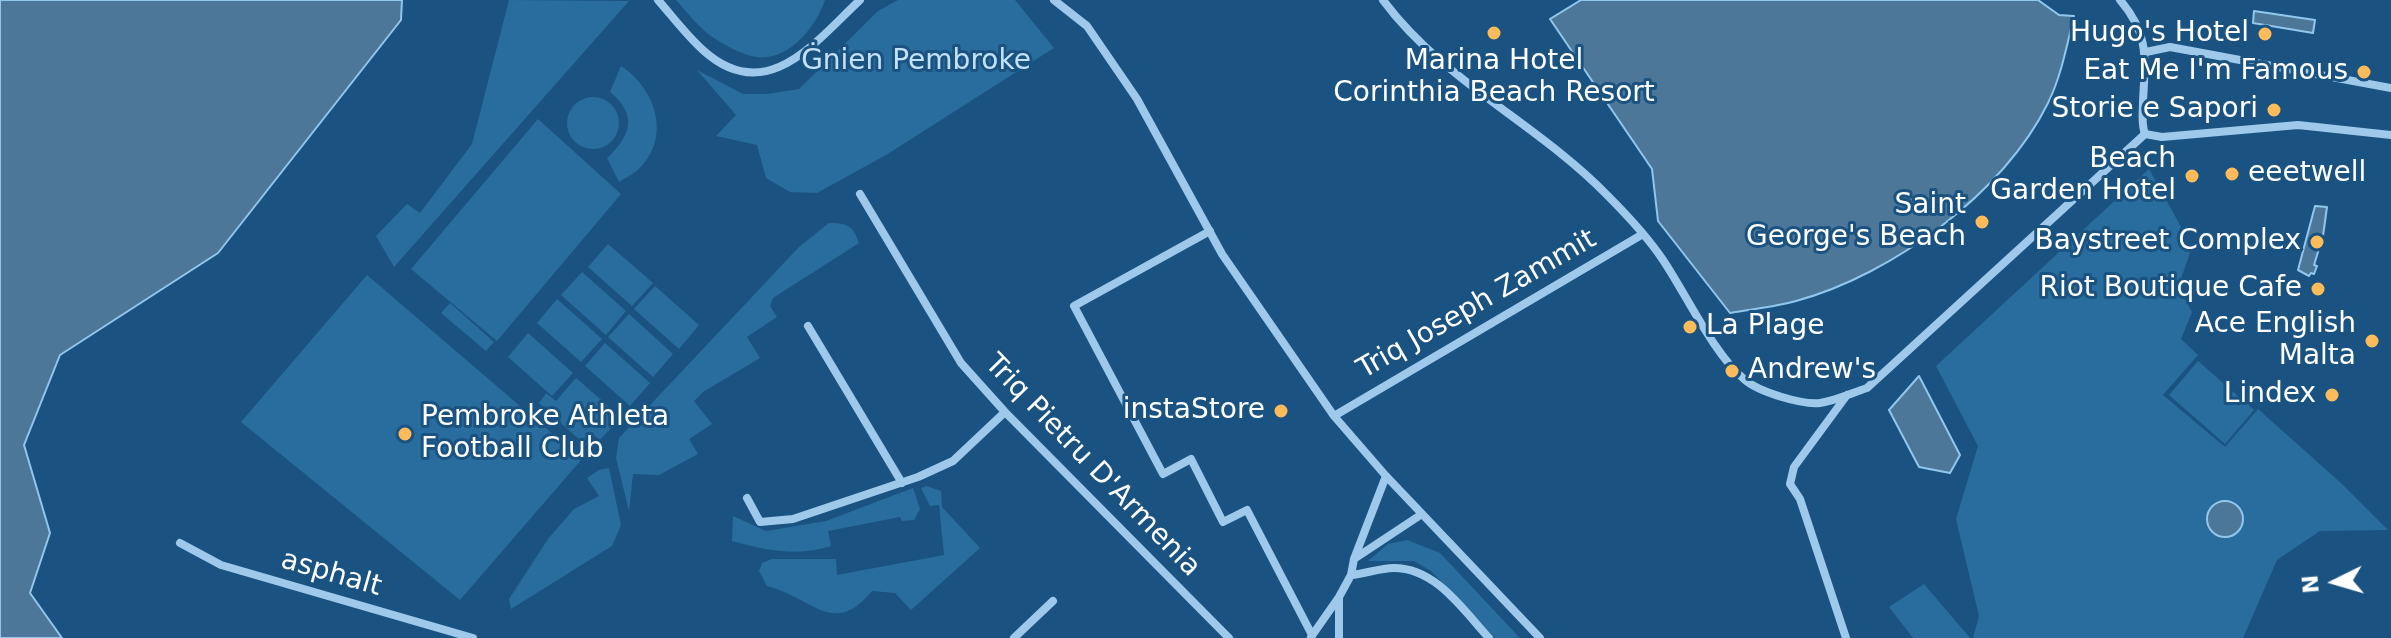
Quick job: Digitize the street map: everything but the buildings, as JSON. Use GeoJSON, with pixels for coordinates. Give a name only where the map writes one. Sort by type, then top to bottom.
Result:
{"type":"FeatureCollection","features":[{"type":"Feature","properties":{"kind":"street"},"geometry":{"type":"LineString","coordinates":[[658,0],[704,52],[740,71],[758,72],[771,71],[796,60],[860,0]]}},
{"type":"Feature","properties":{"kind":"street"},"geometry":{"type":"LineString","coordinates":[[1054,0],[1087,26],[1129,86],[1222,254],[1334,416],[1386,476],[1540,638]]}},
{"type":"Feature","properties":{"kind":"street"},"geometry":{"type":"LineString","coordinates":[[1383,0],[1448,68],[1555,149],[1605,193],[1663,260],[1721,352],[1746,381],[1799,401],[1820,403],[1867,388],[2145,134]]}},
{"type":"Feature","properties":{"kind":"street"},"geometry":{"type":"LineString","coordinates":[[2120,0],[2140,29],[2146,52],[2145,134]]}},
{"type":"Feature","properties":{"kind":"street"},"geometry":{"type":"LineString","coordinates":[[2146,52],[2170,47],[2391,88]]}},
{"type":"Feature","properties":{"kind":"street"},"geometry":{"type":"LineString","coordinates":[[2145,134],[2162,137],[2298,125],[2391,135]]}},
{"type":"Feature","properties":{"kind":"street","name":"Triq Pietru D'Armenia"},"geometry":{"type":"LineString","coordinates":[[860,194],[961,363],[1005,412],[1229,638]]}},
{"type":"Feature","properties":{"kind":"street"},"geometry":{"type":"LineString","coordinates":[[1210,231],[1074,306],[1163,474],[1191,459],[1223,522],[1247,510],[1311,636],[1351,575],[1354,559],[1386,476]]}},
{"type":"Feature","properties":{"kind":"street","name":"Triq Joseph Zammit"},"geometry":{"type":"LineString","coordinates":[[1334,416],[1643,234]]}},
{"type":"Feature","properties":{"kind":"street"},"geometry":{"type":"LineString","coordinates":[[808,326],[902,483]]}},
{"type":"Feature","properties":{"kind":"street"},"geometry":{"type":"LineString","coordinates":[[1846,638],[1800,499],[1790,484],[1794,467],[1847,394]]}},
{"type":"Feature","properties":{"kind":"street"},"geometry":{"type":"LineString","coordinates":[[747,498],[760,522],[793,519],[902,483],[953,461],[1005,412]]}},
{"type":"Feature","properties":{"kind":"street"},"geometry":{"type":"LineString","coordinates":[[1354,559],[1422,514]]}},
{"type":"Feature","properties":{"kind":"street","name":"asphalt"},"geometry":{"type":"LineString","coordinates":[[180,543],[221,565],[473,638]]}},
{"type":"Feature","properties":{"kind":"street"},"geometry":{"type":"LineString","coordinates":[[1351,575],[1394,568],[1420,572],[1440,586],[1489,638]]}},
{"type":"Feature","properties":{"kind":"street"},"geometry":{"type":"LineString","coordinates":[[1339,597],[1339,638]]}},
{"type":"Feature","properties":{"kind":"street"},"geometry":{"type":"LineString","coordinates":[[1014,638],[1053,601]]}},
{"type":"Feature","properties":{"kind":"green space"},"geometry":{"type":"Polygon","coordinates":[[[509,0],[629,1],[394,267],[376,236],[407,204],[420,213],[472,144],[509,0]]]}},
{"type":"Feature","properties":{"kind":"green space"},"geometry":{"type":"Polygon","coordinates":[[[676,0],[825,0],[814,22],[797,42],[776,55],[764,57],[742,53],[711,36],[676,0]]]}},
{"type":"Feature","properties":{"kind":"green space","name":"Ġnien Pembroke"},"geometry":{"type":"Polygon","coordinates":[[[898,0],[1015,0],[1054,48],[886,155],[817,193],[790,192],[766,178],[757,145],[716,136],[736,115],[697,70],[743,94],[799,89],[878,11],[898,0]]]}},
{"type":"Feature","properties":{"kind":"green space"},"geometry":{"type":"Polygon","coordinates":[[[621,66],[643,87],[651,100],[657,128],[650,155],[638,170],[619,182],[607,158],[622,142],[628,125],[625,109],[610,92],[621,66]]]}},
{"type":"Feature","properties":{"kind":"green space"},"geometry":{"type":"Polygon","coordinates":[[[593,97],[611,105],[619,123],[611,141],[593,149],[575,141],[567,123],[575,105],[593,97]]]}},
{"type":"Feature","properties":{"kind":"green space"},"geometry":{"type":"Polygon","coordinates":[[[538,119],[621,194],[497,341],[411,269],[538,119]]]}},
{"type":"Feature","properties":{"kind":"green space"},"geometry":{"type":"Polygon","coordinates":[[[2149,169],[2180,225],[2190,253],[2178,287],[2192,312],[2181,339],[2198,355],[2163,395],[2225,447],[2258,409],[2388,530],[2320,531],[2277,560],[2243,638],[1973,638],[1979,616],[1956,519],[1978,446],[1936,366],[2149,169]]]}},
{"type":"Feature","properties":{"kind":"green space"},"geometry":{"type":"Polygon","coordinates":[[[829,223],[849,227],[859,243],[773,298],[770,306],[777,317],[747,337],[760,358],[703,392],[694,401],[712,424],[689,439],[698,454],[659,475],[633,474],[629,511],[616,458],[619,438],[799,247],[829,223]]]}},
{"type":"Feature","properties":{"kind":"green space"},"geometry":{"type":"Polygon","coordinates":[[[608,244],[653,283],[632,306],[588,267],[608,244]]]}},
{"type":"Feature","properties":{"kind":"green space"},"geometry":{"type":"Polygon","coordinates":[[[582,272],[626,311],[606,335],[561,295],[582,272]]]}},
{"type":"Feature","properties":{"kind":"green space","name":"Pembroke Athleta Football Club"},"geometry":{"type":"Polygon","coordinates":[[[367,275],[582,459],[460,600],[241,422],[367,275]]]}},
{"type":"Feature","properties":{"kind":"green space"},"geometry":{"type":"Polygon","coordinates":[[[655,286],[699,325],[679,349],[634,309],[655,286]]]}},
{"type":"Feature","properties":{"kind":"green space"},"geometry":{"type":"Polygon","coordinates":[[[557,299],[602,339],[581,362],[537,323],[557,299]]]}},
{"type":"Feature","properties":{"kind":"green space"},"geometry":{"type":"Polygon","coordinates":[[[450,303],[494,342],[486,351],[441,313],[450,303]]]}},
{"type":"Feature","properties":{"kind":"green space"},"geometry":{"type":"Polygon","coordinates":[[[629,314],[673,354],[653,377],[608,337],[629,314]]]}},
{"type":"Feature","properties":{"kind":"green space"},"geometry":{"type":"Polygon","coordinates":[[[528,333],[573,373],[552,396],[508,357],[528,333]]]}},
{"type":"Feature","properties":{"kind":"green space"},"geometry":{"type":"Polygon","coordinates":[[[605,343],[650,383],[630,406],[585,366],[605,343]]]}},
{"type":"Feature","properties":{"kind":"green space"},"geometry":{"type":"Polygon","coordinates":[[[2198,361],[2254,410],[2225,444],[2169,395],[2198,361]]]}},
{"type":"Feature","properties":{"kind":"green space"},"geometry":{"type":"Polygon","coordinates":[[[576,378],[621,417],[600,440],[591,433],[583,443],[539,403],[546,393],[556,401],[576,378]]]}},
{"type":"Feature","properties":{"kind":"green space"},"geometry":{"type":"Polygon","coordinates":[[[609,468],[621,525],[612,546],[511,609],[509,599],[548,539],[574,509],[599,496],[587,478],[609,468]]]}},
{"type":"Feature","properties":{"kind":"green space"},"geometry":{"type":"Polygon","coordinates":[[[927,486],[941,491],[942,507],[980,548],[911,610],[895,593],[872,591],[846,612],[822,611],[767,586],[759,571],[762,563],[772,559],[836,559],[837,575],[944,555],[939,505],[930,506],[921,488],[927,486]]]}},
{"type":"Feature","properties":{"kind":"green space"},"geometry":{"type":"Polygon","coordinates":[[[913,488],[920,509],[914,520],[902,521],[900,517],[828,531],[831,546],[806,551],[781,551],[732,541],[733,516],[766,531],[826,521],[913,488]]]}},
{"type":"Feature","properties":{"kind":"green space"},"geometry":{"type":"Polygon","coordinates":[[[1407,540],[1440,553],[1520,638],[1495,638],[1431,571],[1414,561],[1368,561],[1388,544],[1407,540]]]}},
{"type":"Feature","properties":{"kind":"green space"},"geometry":{"type":"Polygon","coordinates":[[[1924,584],[1970,638],[1913,638],[1889,607],[1924,584]]]}},
{"type":"Feature","properties":{"kind":"shaded area"},"geometry":{"type":"Polygon","coordinates":[[[0,0],[402,0],[401,20],[218,253],[60,355],[24,445],[50,533],[30,593],[62,638],[0,638],[0,0]]]}},
{"type":"Feature","properties":{"kind":"shaded area"},"geometry":{"type":"Polygon","coordinates":[[[1581,0],[2038,0],[2059,15],[2074,16],[2053,93],[2028,136],[2004,168],[1942,226],[1870,272],[1833,289],[1796,301],[1730,313],[1658,221],[1652,169],[1550,19],[1581,0]]]}},
{"type":"Feature","properties":{"kind":"shaded area"},"geometry":{"type":"Polygon","coordinates":[[[2254,11],[2315,20],[2313,33],[2253,23],[2254,11]]]}},
{"type":"Feature","properties":{"kind":"shaded area"},"geometry":{"type":"Polygon","coordinates":[[[2315,206],[2327,207],[2323,236],[2314,265],[2317,266],[2314,274],[2309,276],[2298,270],[2315,206]]]}},
{"type":"Feature","properties":{"kind":"shaded area"},"geometry":{"type":"Polygon","coordinates":[[[1919,376],[1960,455],[1950,473],[1919,467],[1889,410],[1919,376]]]}},
{"type":"Feature","properties":{"kind":"shaded area"},"geometry":{"type":"Polygon","coordinates":[[[2225,501],[2238,506],[2243,519],[2238,532],[2225,537],[2212,532],[2207,519],[2212,506],[2225,501]]]}},
{"type":"Feature","properties":{"kind":"place","name":"Marina Hotel Corinthia Beach Resort"},"geometry":{"type":"Point","coordinates":[1494,33]}},
{"type":"Feature","properties":{"kind":"place","name":"Hugo's Hotel"},"geometry":{"type":"Point","coordinates":[2265,34]}},
{"type":"Feature","properties":{"kind":"place","name":"Eat Me I'm Famous"},"geometry":{"type":"Point","coordinates":[2364,72]}},
{"type":"Feature","properties":{"kind":"place","name":"Storie e Sapori"},"geometry":{"type":"Point","coordinates":[2274,110]}},
{"type":"Feature","properties":{"kind":"place","name":"eeetwell"},"geometry":{"type":"Point","coordinates":[2232,174]}},
{"type":"Feature","properties":{"kind":"place","name":"Beach Garden Hotel"},"geometry":{"type":"Point","coordinates":[2192,176]}},
{"type":"Feature","properties":{"kind":"place","name":"Saint George's Beach"},"geometry":{"type":"Point","coordinates":[1982,222]}},
{"type":"Feature","properties":{"kind":"place","name":"Baystreet Complex"},"geometry":{"type":"Point","coordinates":[2317,242]}},
{"type":"Feature","properties":{"kind":"place","name":"Riot Boutique Cafe"},"geometry":{"type":"Point","coordinates":[2318,289]}},
{"type":"Feature","properties":{"kind":"place","name":"La Plage"},"geometry":{"type":"Point","coordinates":[1690,327]}},
{"type":"Feature","properties":{"kind":"place","name":"Ace English Malta"},"geometry":{"type":"Point","coordinates":[2372,341]}},
{"type":"Feature","properties":{"kind":"place","name":"Andrew's"},"geometry":{"type":"Point","coordinates":[1732,371]}},
{"type":"Feature","properties":{"kind":"place","name":"Lindex"},"geometry":{"type":"Point","coordinates":[2332,395]}},
{"type":"Feature","properties":{"kind":"place","name":"instaStore"},"geometry":{"type":"Point","coordinates":[1281,411]}},
{"type":"Feature","properties":{"kind":"place","name":"Pembroke Athleta Football Club"},"geometry":{"type":"Point","coordinates":[405,434]}}]}
